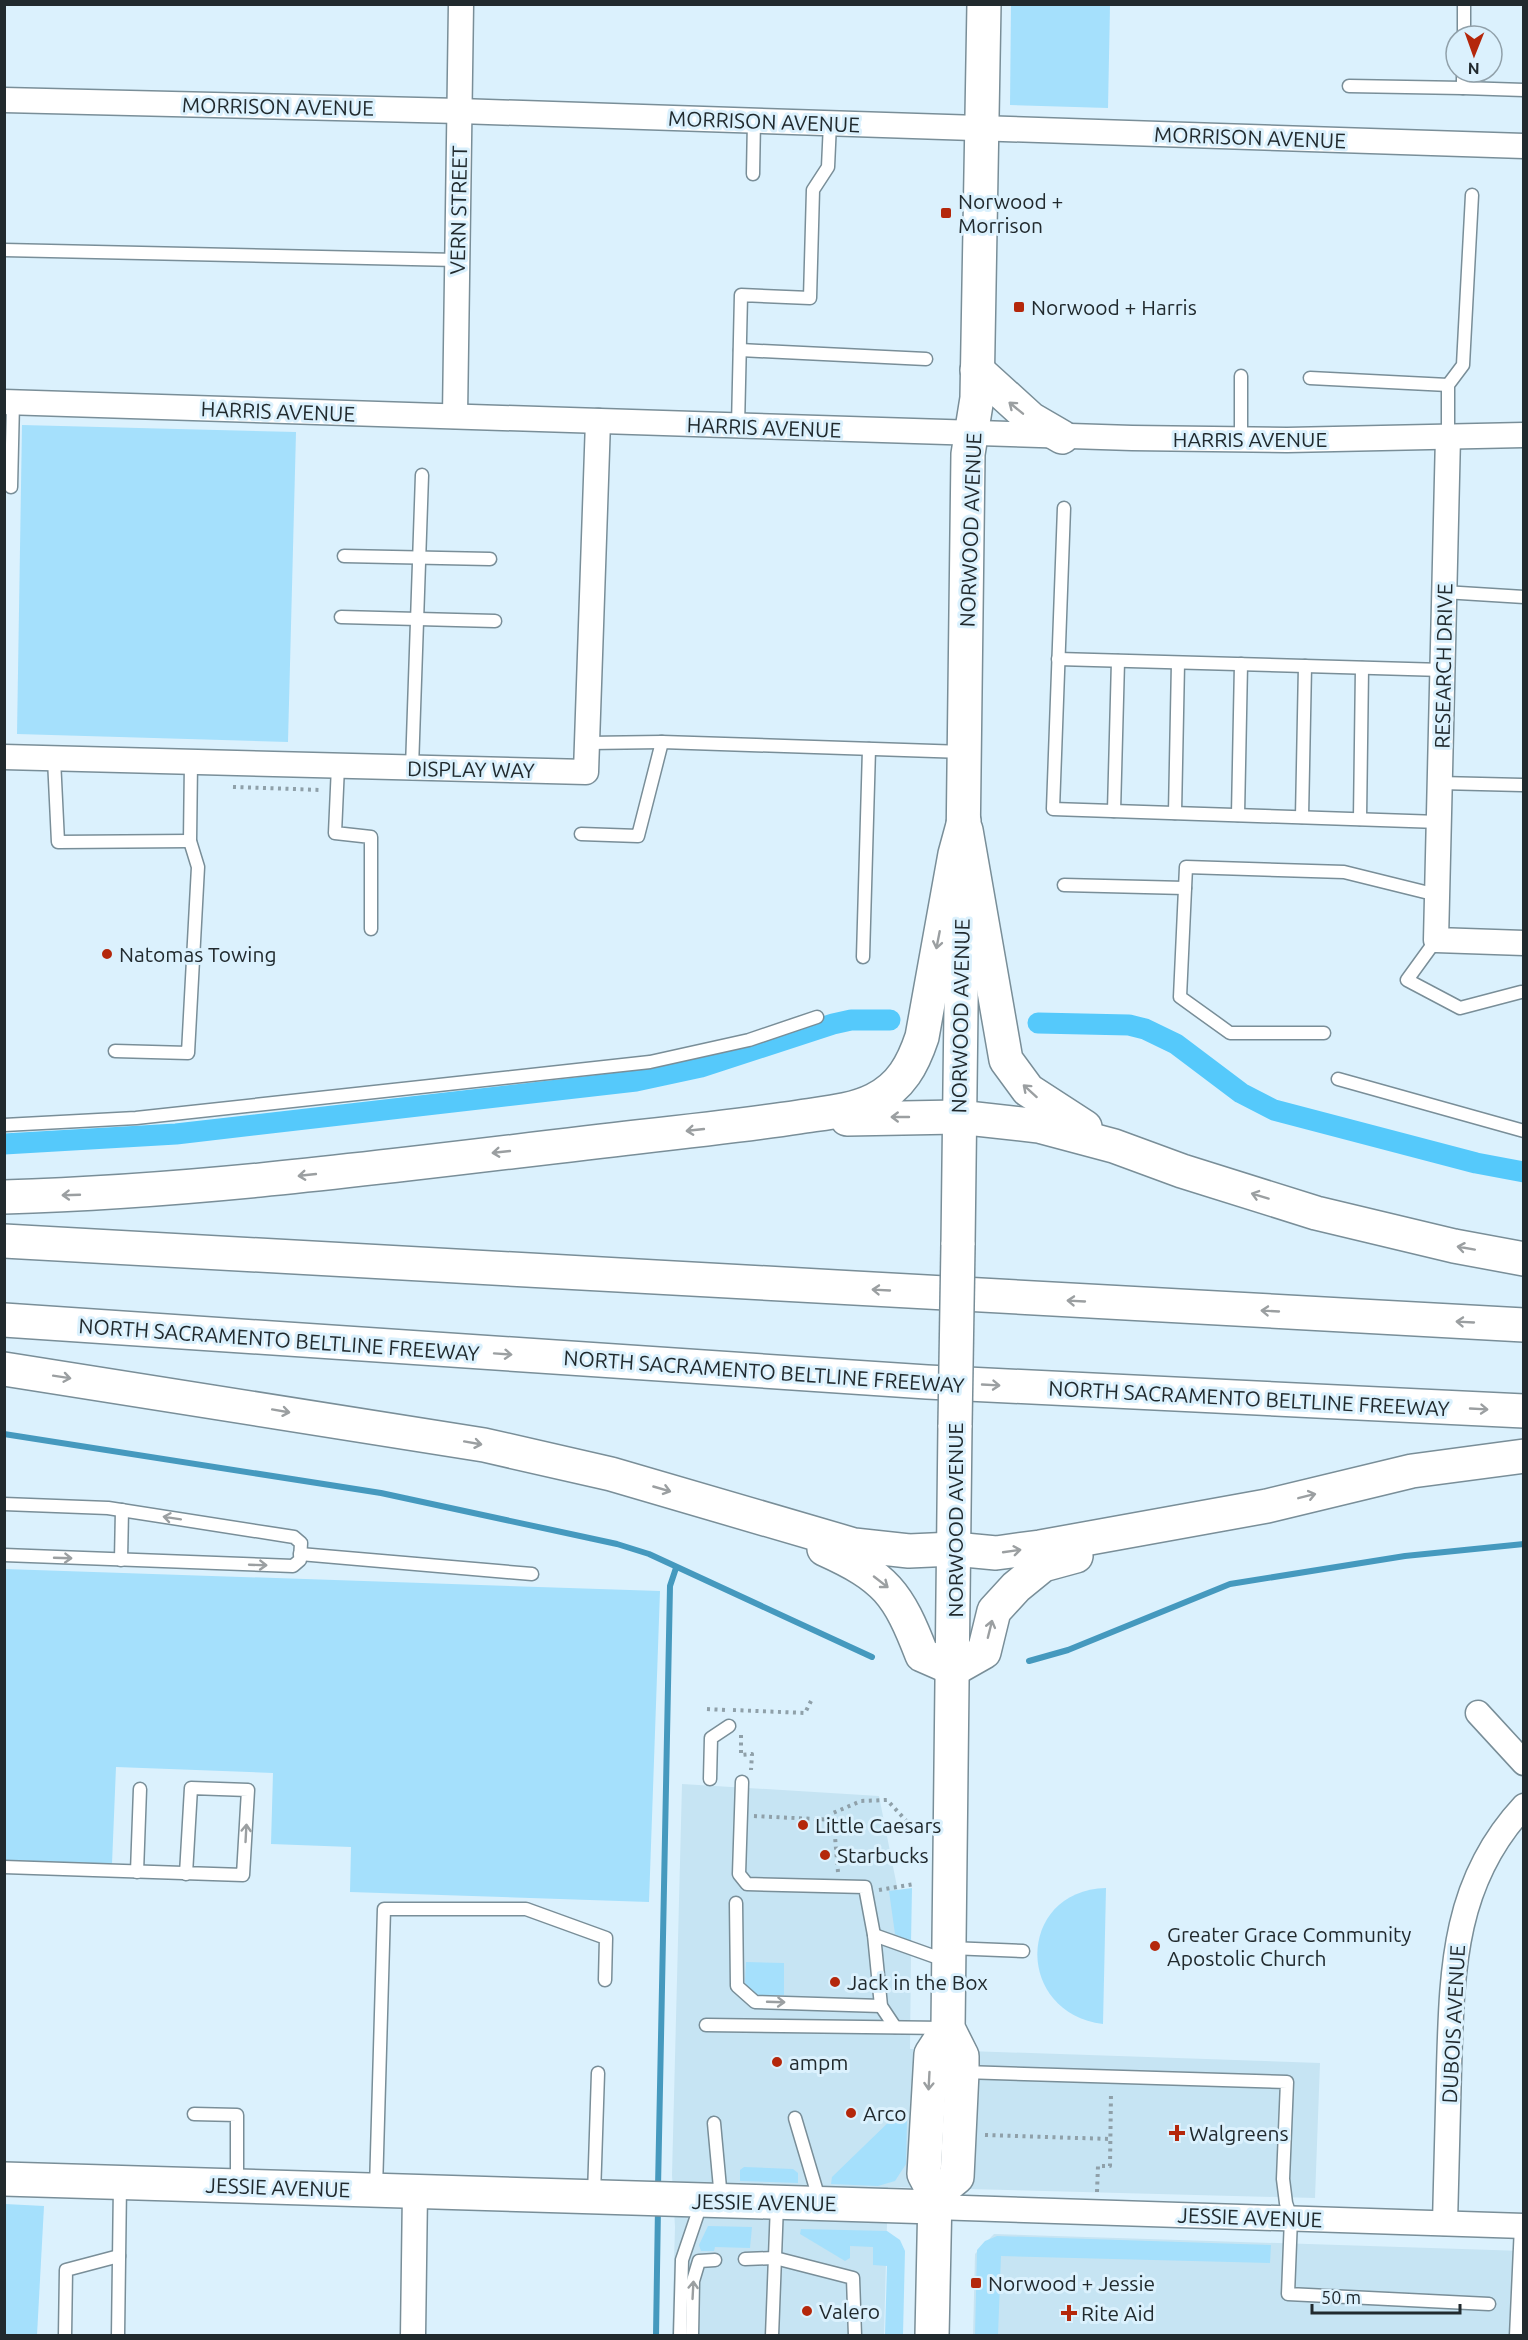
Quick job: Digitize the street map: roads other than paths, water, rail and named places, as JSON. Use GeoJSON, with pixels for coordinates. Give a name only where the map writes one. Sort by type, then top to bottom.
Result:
{"type":"FeatureCollection","features":[{"type":"Feature","properties":{"kind":"main road","name":"NORWOOD AVENUE"},"geometry":{"type":"LineString","coordinates":[[935,2201],[957,2177],[962,2072],[962,2056],[948,2028],[968,454],[972,434],[977,370],[984,4]]}},
{"type":"Feature","properties":{"kind":"main road"},"geometry":{"type":"LineString","coordinates":[[977,370],[1031,419],[1062,437]]}},
{"type":"Feature","properties":{"kind":"main road"},"geometry":{"type":"LineString","coordinates":[[4,1197],[90,1194],[249,1181],[753,1124],[855,1108],[891,1091],[914,1061],[922,1037],[954,854],[964,821]]}},
{"type":"Feature","properties":{"kind":"main road"},"geometry":{"type":"LineString","coordinates":[[964,821],[1006,1060],[1028,1090],[1114,1146]]}},
{"type":"Feature","properties":{"kind":"main road"},"geometry":{"type":"LineString","coordinates":[[753,1124],[880,1117],[958,1117],[1039,1126],[1114,1146],[1182,1171],[1316,1213],[1454,1246],[1524,1258]]}},
{"type":"Feature","properties":{"kind":"main road"},"geometry":{"type":"LineString","coordinates":[[4,1241],[1524,1325]]}},
{"type":"Feature","properties":{"kind":"main road","name":"NORTH SACRAMENTO BELTLINE FREEWAY"},"geometry":{"type":"LineString","coordinates":[[4,1320],[927,1382],[1524,1411]]}},
{"type":"Feature","properties":{"kind":"main road"},"geometry":{"type":"LineString","coordinates":[[4,1369],[257,1407],[484,1445],[611,1474],[854,1545],[909,1551],[954,1549],[996,1553],[1267,1506]]}},
{"type":"Feature","properties":{"kind":"main road"},"geometry":{"type":"LineString","coordinates":[[735,1509],[861,1567],[888,1588],[907,1616],[922,1655],[954,1669],[984,1652],[994,1611],[1016,1587],[1043,1565],[1267,1506],[1412,1471],[1524,1456]]}},
{"type":"Feature","properties":{"kind":"main road"},"geometry":{"type":"LineString","coordinates":[[933,2336],[935,2201],[924,2174],[931,2055],[948,2028]]}},
{"type":"Feature","properties":{"kind":"main road","name":"JESSIE AVENUE"},"geometry":{"type":"LineString","coordinates":[[4,2179],[777,2203],[935,2201]]}},
{"type":"Feature","properties":{"kind":"street","name":"VERN STREET"},"geometry":{"type":"LineString","coordinates":[[455,416],[461,4]]}},
{"type":"Feature","properties":{"kind":"street","name":"MORRISON AVENUE"},"geometry":{"type":"LineString","coordinates":[[4,100],[459,111],[1524,146]]}},
{"type":"Feature","properties":{"kind":"street","name":"HARRIS AVENUE"},"geometry":{"type":"LineString","coordinates":[[9,402],[1062,437],[1241,439],[1524,435]]}},
{"type":"Feature","properties":{"kind":"street","name":"DISPLAY WAY"},"geometry":{"type":"LineString","coordinates":[[4,757],[586,772],[598,421]]}},
{"type":"Feature","properties":{"kind":"street","name":"RESEARCH DRIVE"},"geometry":{"type":"LineString","coordinates":[[1436,940],[1448,436]]}},
{"type":"Feature","properties":{"kind":"street"},"geometry":{"type":"LineString","coordinates":[[1436,940],[1524,943]]}},
{"type":"Feature","properties":{"kind":"street"},"geometry":{"type":"LineString","coordinates":[[1478,1713],[1524,1763]]}},
{"type":"Feature","properties":{"kind":"street","name":"DUBOIS AVENUE"},"geometry":{"type":"LineString","coordinates":[[1445,2223],[1452,1986],[1456,1945],[1469,1896],[1487,1856],[1524,1806]]}},
{"type":"Feature","properties":{"kind":"street"},"geometry":{"type":"LineString","coordinates":[[413,2336],[415,2191]]}},
{"type":"Feature","properties":{"kind":"street","name":"JESSIE AVENUE"},"geometry":{"type":"LineString","coordinates":[[935,2201],[1291,2218],[1522,2226]]}},
{"type":"Feature","properties":{"kind":"lane"},"geometry":{"type":"LineString","coordinates":[[1464,4],[1464,24]]}},
{"type":"Feature","properties":{"kind":"lane"},"geometry":{"type":"LineString","coordinates":[[1349,86],[1524,90]]}},
{"type":"Feature","properties":{"kind":"lane"},"geometry":{"type":"LineString","coordinates":[[753,174],[754,120]]}},
{"type":"Feature","properties":{"kind":"lane"},"geometry":{"type":"LineString","coordinates":[[738,426],[741,295],[810,298],[813,190],[828,166],[830,123]]}},
{"type":"Feature","properties":{"kind":"lane"},"geometry":{"type":"LineString","coordinates":[[1448,436],[1448,385],[1463,365],[1472,195]]}},
{"type":"Feature","properties":{"kind":"lane"},"geometry":{"type":"LineString","coordinates":[[4,250],[457,260]]}},
{"type":"Feature","properties":{"kind":"lane"},"geometry":{"type":"LineString","coordinates":[[740,350],[926,359]]}},
{"type":"Feature","properties":{"kind":"lane"},"geometry":{"type":"LineString","coordinates":[[1241,376],[1241,439]]}},
{"type":"Feature","properties":{"kind":"lane"},"geometry":{"type":"LineString","coordinates":[[1310,378],[1448,385]]}},
{"type":"Feature","properties":{"kind":"lane"},"geometry":{"type":"LineString","coordinates":[[9,402],[11,487]]}},
{"type":"Feature","properties":{"kind":"lane"},"geometry":{"type":"LineString","coordinates":[[412,768],[422,476]]}},
{"type":"Feature","properties":{"kind":"lane"},"geometry":{"type":"LineString","coordinates":[[1064,508],[1053,809],[1439,822]]}},
{"type":"Feature","properties":{"kind":"lane"},"geometry":{"type":"LineString","coordinates":[[344,556],[490,559]]}},
{"type":"Feature","properties":{"kind":"lane"},"geometry":{"type":"LineString","coordinates":[[1444,592],[1524,597]]}},
{"type":"Feature","properties":{"kind":"lane"},"geometry":{"type":"LineString","coordinates":[[341,616],[495,621]]}},
{"type":"Feature","properties":{"kind":"lane"},"geometry":{"type":"LineString","coordinates":[[1058,659],[1443,670]]}},
{"type":"Feature","properties":{"kind":"lane"},"geometry":{"type":"LineString","coordinates":[[1114,811],[1118,661]]}},
{"type":"Feature","properties":{"kind":"lane"},"geometry":{"type":"LineString","coordinates":[[1175,813],[1178,663]]}},
{"type":"Feature","properties":{"kind":"lane"},"geometry":{"type":"LineString","coordinates":[[1238,815],[1240,664]]}},
{"type":"Feature","properties":{"kind":"lane"},"geometry":{"type":"LineString","coordinates":[[1302,817],[1305,666]]}},
{"type":"Feature","properties":{"kind":"lane"},"geometry":{"type":"LineString","coordinates":[[1360,819],[1362,668]]}},
{"type":"Feature","properties":{"kind":"lane"},"geometry":{"type":"LineString","coordinates":[[581,834],[638,836],[662,742]]}},
{"type":"Feature","properties":{"kind":"lane"},"geometry":{"type":"LineString","coordinates":[[588,743],[662,742],[965,752]]}},
{"type":"Feature","properties":{"kind":"lane"},"geometry":{"type":"LineString","coordinates":[[863,957],[869,749]]}},
{"type":"Feature","properties":{"kind":"lane"},"geometry":{"type":"LineString","coordinates":[[54,759],[58,842],[189,841]]}},
{"type":"Feature","properties":{"kind":"lane"},"geometry":{"type":"LineString","coordinates":[[115,1051],[188,1053],[198,867],[189,841],[191,762]]}},
{"type":"Feature","properties":{"kind":"lane"},"geometry":{"type":"LineString","coordinates":[[338,766],[335,833],[371,837],[370,929]]}},
{"type":"Feature","properties":{"kind":"lane"},"geometry":{"type":"LineString","coordinates":[[1440,783],[1522,785]]}},
{"type":"Feature","properties":{"kind":"lane"},"geometry":{"type":"LineString","coordinates":[[1324,1033],[1230,1033],[1180,997],[1186,867],[1344,872],[1437,895]]}},
{"type":"Feature","properties":{"kind":"lane"},"geometry":{"type":"LineString","coordinates":[[1064,885],[1185,888]]}},
{"type":"Feature","properties":{"kind":"lane"},"geometry":{"type":"LineString","coordinates":[[1436,940],[1407,981],[1460,1008],[1521,992]]}},
{"type":"Feature","properties":{"kind":"lane"},"geometry":{"type":"LineString","coordinates":[[4,1125],[136,1118],[650,1062],[749,1040],[817,1017]]}},
{"type":"Feature","properties":{"kind":"lane"},"geometry":{"type":"LineString","coordinates":[[1338,1079],[1524,1131]]}},
{"type":"Feature","properties":{"kind":"lane"},"geometry":{"type":"LineString","coordinates":[[4,1504],[122,1510],[294,1537],[299,1539],[300,1554],[298,1564],[293,1566],[4,1555]]}},
{"type":"Feature","properties":{"kind":"lane"},"geometry":{"type":"LineString","coordinates":[[121,1560],[122,1510]]}},
{"type":"Feature","properties":{"kind":"lane"},"geometry":{"type":"LineString","coordinates":[[300,1554],[532,1574]]}},
{"type":"Feature","properties":{"kind":"lane"},"geometry":{"type":"LineString","coordinates":[[710,1779],[711,1738],[735,1726]]}},
{"type":"Feature","properties":{"kind":"lane"},"geometry":{"type":"LineString","coordinates":[[747,1777],[739,1874],[747,1884],[866,1887],[882,2006],[895,2027]]}},
{"type":"Feature","properties":{"kind":"lane"},"geometry":{"type":"LineString","coordinates":[[4,1867],[186,1874],[243,1875],[248,1790],[191,1788],[186,1874]]}},
{"type":"Feature","properties":{"kind":"lane"},"geometry":{"type":"LineString","coordinates":[[137,1872],[140,1789]]}},
{"type":"Feature","properties":{"kind":"lane"},"geometry":{"type":"LineString","coordinates":[[736,1903],[737,1986],[755,2002],[882,2006]]}},
{"type":"Feature","properties":{"kind":"lane"},"geometry":{"type":"LineString","coordinates":[[376,2190],[384,1909],[526,1909],[606,1938],[605,1980]]}},
{"type":"Feature","properties":{"kind":"lane"},"geometry":{"type":"LineString","coordinates":[[874,1935],[949,1955],[1023,1951]]}},
{"type":"Feature","properties":{"kind":"lane"},"geometry":{"type":"LineString","coordinates":[[706,2025],[948,2028]]}},
{"type":"Feature","properties":{"kind":"lane"},"geometry":{"type":"LineString","coordinates":[[962,2072],[1287,2082],[1283,2179],[1286,2203],[1291,2218],[1288,2294],[1489,2304]]}},
{"type":"Feature","properties":{"kind":"lane"},"geometry":{"type":"LineString","coordinates":[[594,2197],[598,2073]]}},
{"type":"Feature","properties":{"kind":"lane"},"geometry":{"type":"LineString","coordinates":[[194,2114],[237,2115],[237,2186]]}},
{"type":"Feature","properties":{"kind":"lane"},"geometry":{"type":"LineString","coordinates":[[795,2118],[820,2203]]}},
{"type":"Feature","properties":{"kind":"lane"},"geometry":{"type":"LineString","coordinates":[[680,2336],[682,2259],[700,2200],[714,2123]]}},
{"type":"Feature","properties":{"kind":"lane"},"geometry":{"type":"LineString","coordinates":[[118,2336],[120,2182]]}},
{"type":"Feature","properties":{"kind":"lane"},"geometry":{"type":"LineString","coordinates":[[772,2336],[777,2203]]}},
{"type":"Feature","properties":{"kind":"lane"},"geometry":{"type":"LineString","coordinates":[[1516,2336],[1522,2226]]}},
{"type":"Feature","properties":{"kind":"lane"},"geometry":{"type":"LineString","coordinates":[[65,2336],[66,2270],[119,2256]]}},
{"type":"Feature","properties":{"kind":"lane"},"geometry":{"type":"LineString","coordinates":[[745,2259],[775,2259],[853,2278],[855,2336]]}},
{"type":"Feature","properties":{"kind":"lane"},"geometry":{"type":"LineString","coordinates":[[692,2336],[693,2281],[699,2261],[715,2260]]}},
{"type":"Feature","properties":{"kind":"waterway"},"geometry":{"type":"LineString","coordinates":[[4,1144],[176,1134],[636,1081],[701,1067],[833,1024],[851,1020],[890,1020]]}},
{"type":"Feature","properties":{"kind":"waterway"},"geometry":{"type":"LineString","coordinates":[[1038,1023],[1129,1025],[1145,1029],[1176,1044],[1241,1093],[1274,1110],[1476,1163],[1524,1172]]}},
{"type":"Feature","properties":{"kind":"waterway"},"geometry":{"type":"LineString","coordinates":[[4,1434],[381,1493],[617,1544],[649,1554],[872,1657]]}},
{"type":"Feature","properties":{"kind":"waterway"},"geometry":{"type":"LineString","coordinates":[[1029,1661],[1068,1650],[1230,1584],[1405,1556],[1524,1544]]}},
{"type":"Feature","properties":{"kind":"waterway"},"geometry":{"type":"LineString","coordinates":[[658,2188],[670,1586],[676,1568]]}},
{"type":"Feature","properties":{"kind":"waterway"},"geometry":{"type":"LineString","coordinates":[[656,2336],[658,2207]]}},
{"type":"Feature","properties":{"kind":"place","name":"Norwood + Morrison"},"geometry":{"type":"Point","coordinates":[946,213]}},
{"type":"Feature","properties":{"kind":"place","name":"Norwood + Harris"},"geometry":{"type":"Point","coordinates":[1019,307]}},
{"type":"Feature","properties":{"kind":"place","name":"Natomas Towing"},"geometry":{"type":"Point","coordinates":[107,954]}},
{"type":"Feature","properties":{"kind":"place","name":"Little Caesars"},"geometry":{"type":"Point","coordinates":[803,1825]}},
{"type":"Feature","properties":{"kind":"place","name":"Starbucks"},"geometry":{"type":"Point","coordinates":[825,1855]}},
{"type":"Feature","properties":{"kind":"place","name":"Greater Grace Community Apostolic Church"},"geometry":{"type":"Point","coordinates":[1155,1946]}},
{"type":"Feature","properties":{"kind":"place","name":"Jack in the Box"},"geometry":{"type":"Point","coordinates":[835,1982]}},
{"type":"Feature","properties":{"kind":"place","name":"ampm"},"geometry":{"type":"Point","coordinates":[777,2062]}},
{"type":"Feature","properties":{"kind":"place","name":"Arco"},"geometry":{"type":"Point","coordinates":[851,2113]}},
{"type":"Feature","properties":{"kind":"place","name":"Walgreens"},"geometry":{"type":"Point","coordinates":[1177,2133]}},
{"type":"Feature","properties":{"kind":"place","name":"Norwood + Jessie"},"geometry":{"type":"Point","coordinates":[976,2283]}},
{"type":"Feature","properties":{"kind":"place","name":"Valero"},"geometry":{"type":"Point","coordinates":[807,2311]}},
{"type":"Feature","properties":{"kind":"place","name":"Rite Aid"},"geometry":{"type":"Point","coordinates":[1069,2313]}}]}
